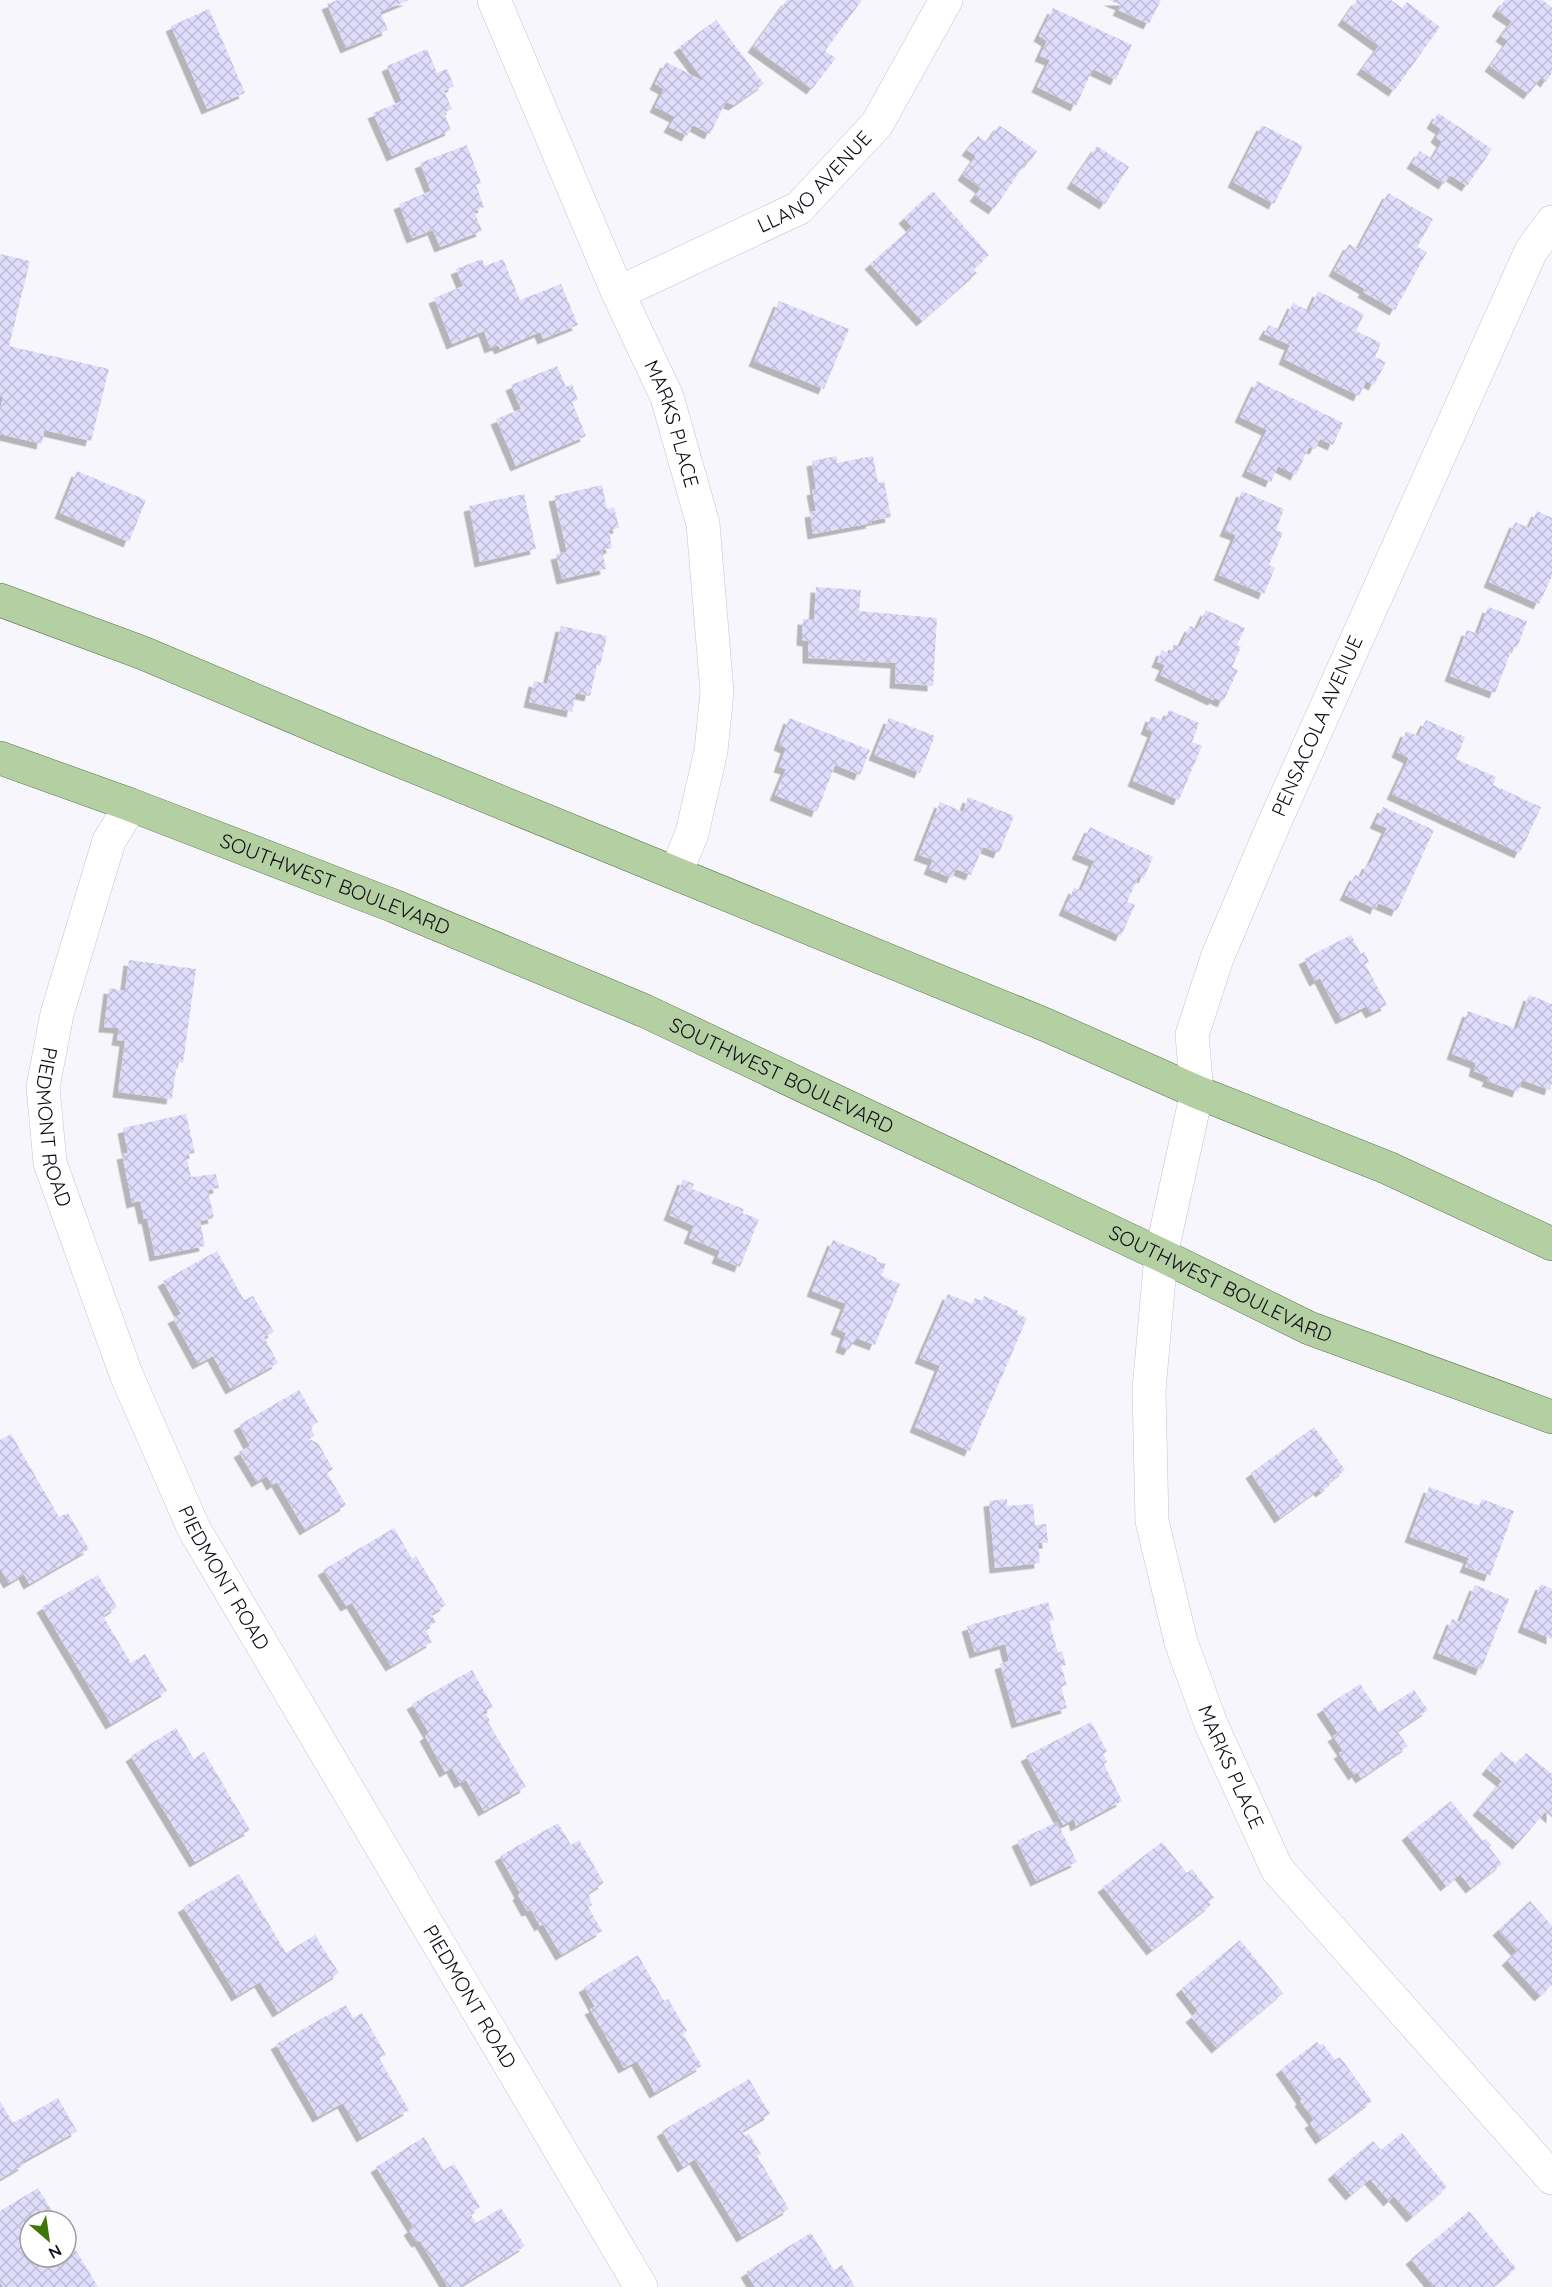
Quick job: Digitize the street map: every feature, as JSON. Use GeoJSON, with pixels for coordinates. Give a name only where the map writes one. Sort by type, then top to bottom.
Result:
{"type":"FeatureCollection","features":[{"type":"Feature","properties":{"kind":"main road"},"geometry":{"type":"LineString","coordinates":[[0,600],[143,653],[344,738],[1046,1025],[1197,1092],[1388,1168],[1552,1244]]}},
{"type":"Feature","properties":{"kind":"main road","name":"SOUTHWEST BOULEVARD"},"geometry":{"type":"LineString","coordinates":[[0,758],[394,906],[645,1011],[1161,1255],[1309,1328],[1552,1417]]}},
{"type":"Feature","properties":{"kind":"street","name":"MARKS PLACE"},"geometry":{"type":"LineString","coordinates":[[494,0],[618,293],[667,397],[703,524],[717,692],[711,751],[692,833],[676,873]]}},
{"type":"Feature","properties":{"kind":"street","name":"LLANO AVENUE"},"geometry":{"type":"LineString","coordinates":[[618,293],[799,208],[877,124],[946,0]]}},
{"type":"Feature","properties":{"kind":"street","name":"PENSACOLA AVENUE"},"geometry":{"type":"LineString","coordinates":[[1161,1255],[1197,1092],[1192,1035],[1217,958],[1282,804],[1531,251],[1552,222]]}},
{"type":"Feature","properties":{"kind":"street","name":"PIEDMONT ROAD"},"geometry":{"type":"LineString","coordinates":[[130,805],[109,841],[57,1014],[43,1087],[50,1162],[126,1374],[194,1529],[641,2287]]}},
{"type":"Feature","properties":{"kind":"street","name":"MARKS PLACE"},"geometry":{"type":"LineString","coordinates":[[1161,1255],[1149,1390],[1152,1521],[1181,1642],[1211,1724],[1277,1869],[1552,2178]]}},
{"type":"Feature","properties":{"kind":"building"},"geometry":{"type":"Polygon","coordinates":[[[338,0],[409,0],[380,12],[388,30],[346,48],[327,4],[338,0]]]}},
{"type":"Feature","properties":{"kind":"building"},"geometry":{"type":"Polygon","coordinates":[[[787,0],[862,0],[825,51],[836,58],[812,89],[753,47],[787,0]]]}},
{"type":"Feature","properties":{"kind":"building"},"geometry":{"type":"Polygon","coordinates":[[[1109,0],[1161,0],[1149,24],[1118,10],[1121,5],[1109,0]]]}},
{"type":"Feature","properties":{"kind":"building"},"geometry":{"type":"Polygon","coordinates":[[[1357,0],[1391,0],[1402,8],[1407,2],[1440,27],[1394,91],[1362,69],[1379,46],[1343,20],[1357,0]]]}},
{"type":"Feature","properties":{"kind":"building"},"geometry":{"type":"Polygon","coordinates":[[[1505,0],[1542,0],[1552,7],[1552,73],[1546,82],[1541,78],[1529,94],[1490,66],[1508,41],[1501,36],[1512,21],[1497,11],[1505,0]]]}},
{"type":"Feature","properties":{"kind":"building"},"geometry":{"type":"Polygon","coordinates":[[[1053,8],[1132,45],[1116,80],[1093,69],[1076,106],[1037,87],[1050,60],[1040,56],[1047,41],[1039,36],[1053,8]]]}},
{"type":"Feature","properties":{"kind":"building"},"geometry":{"type":"Polygon","coordinates":[[[209,9],[245,93],[207,109],[171,26],[209,9]]]}},
{"type":"Feature","properties":{"kind":"building"},"geometry":{"type":"Polygon","coordinates":[[[716,20],[764,84],[734,105],[726,102],[710,134],[693,125],[687,136],[669,127],[675,117],[655,107],[664,89],[655,84],[666,62],[705,82],[679,47],[716,20]]]}},
{"type":"Feature","properties":{"kind":"building"},"geometry":{"type":"Polygon","coordinates":[[[427,49],[437,73],[447,69],[454,86],[444,91],[452,109],[444,113],[451,130],[392,156],[373,113],[402,101],[387,66],[427,49]]]}},
{"type":"Feature","properties":{"kind":"building"},"geometry":{"type":"Polygon","coordinates":[[[1438,113],[1492,149],[1467,186],[1450,175],[1444,184],[1412,163],[1420,151],[1432,159],[1442,142],[1436,137],[1441,129],[1432,123],[1438,113]]]}},
{"type":"Feature","properties":{"kind":"building"},"geometry":{"type":"Polygon","coordinates":[[[999,125],[1037,151],[1029,163],[1027,161],[994,209],[975,196],[981,188],[963,175],[976,156],[967,150],[978,136],[987,142],[999,125]]]}},
{"type":"Feature","properties":{"kind":"building"},"geometry":{"type":"Polygon","coordinates":[[[1262,125],[1303,146],[1274,204],[1233,182],[1262,125]]]}},
{"type":"Feature","properties":{"kind":"building"},"geometry":{"type":"Polygon","coordinates":[[[467,145],[481,183],[476,185],[484,207],[474,211],[482,231],[440,247],[433,230],[412,238],[399,204],[431,191],[420,163],[467,145]]]}},
{"type":"Feature","properties":{"kind":"building"},"geometry":{"type":"Polygon","coordinates":[[[1097,146],[1129,167],[1105,204],[1072,183],[1097,146]]]}},
{"type":"Feature","properties":{"kind":"building"},"geometry":{"type":"Polygon","coordinates":[[[933,191],[989,255],[973,269],[977,273],[922,321],[870,264],[912,227],[904,218],[933,191]]]}},
{"type":"Feature","properties":{"kind":"building"},"geometry":{"type":"Polygon","coordinates":[[[1388,193],[1433,219],[1417,247],[1427,252],[1395,310],[1363,292],[1365,289],[1334,271],[1349,244],[1358,249],[1388,193]]]}},
{"type":"Feature","properties":{"kind":"building"},"geometry":{"type":"Polygon","coordinates":[[[0,254],[30,261],[9,346],[109,369],[91,441],[44,430],[42,444],[0,434],[0,410],[3,397],[0,396],[0,254]]]}},
{"type":"Feature","properties":{"kind":"building"},"geometry":{"type":"Polygon","coordinates":[[[482,259],[485,266],[503,259],[520,300],[561,284],[578,325],[543,339],[540,332],[500,349],[498,345],[490,348],[484,331],[452,344],[434,298],[463,286],[456,269],[482,259]]]}},
{"type":"Feature","properties":{"kind":"building"},"geometry":{"type":"Polygon","coordinates":[[[1318,291],[1364,314],[1356,331],[1381,343],[1375,357],[1386,362],[1374,385],[1366,381],[1359,396],[1284,359],[1290,345],[1264,334],[1269,325],[1280,330],[1293,303],[1309,311],[1318,291]]]}},
{"type":"Feature","properties":{"kind":"building"},"geometry":{"type":"Polygon","coordinates":[[[779,301],[849,329],[824,389],[754,361],[779,301]]]}},
{"type":"Feature","properties":{"kind":"building"},"geometry":{"type":"Polygon","coordinates":[[[557,366],[566,387],[572,384],[578,400],[572,402],[586,436],[516,466],[496,419],[521,409],[511,385],[557,366]]]}},
{"type":"Feature","properties":{"kind":"building"},"geometry":{"type":"Polygon","coordinates":[[[1257,381],[1343,423],[1333,445],[1320,439],[1315,449],[1309,447],[1296,475],[1278,466],[1271,482],[1247,471],[1267,430],[1240,417],[1257,381]]]}},
{"type":"Feature","properties":{"kind":"building"},"geometry":{"type":"Polygon","coordinates":[[[836,456],[837,463],[873,456],[878,483],[884,481],[891,517],[871,521],[872,523],[813,534],[810,512],[816,511],[812,490],[816,489],[812,461],[836,456]]]}},
{"type":"Feature","properties":{"kind":"building"},"geometry":{"type":"Polygon","coordinates":[[[77,471],[146,500],[129,542],[60,513],[77,471]]]}},
{"type":"Feature","properties":{"kind":"building"},"geometry":{"type":"Polygon","coordinates":[[[602,485],[607,509],[614,507],[619,528],[609,530],[612,548],[602,550],[606,569],[562,579],[556,554],[567,552],[554,496],[602,485]]]}},
{"type":"Feature","properties":{"kind":"building"},"geometry":{"type":"Polygon","coordinates":[[[1242,491],[1284,509],[1276,530],[1283,533],[1269,565],[1275,568],[1264,594],[1219,575],[1236,535],[1225,531],[1242,491]]]}},
{"type":"Feature","properties":{"kind":"building"},"geometry":{"type":"Polygon","coordinates":[[[524,494],[536,549],[480,562],[469,506],[524,494]]]}},
{"type":"Feature","properties":{"kind":"building"},"geometry":{"type":"Polygon","coordinates":[[[1537,511],[1552,518],[1552,576],[1539,604],[1489,582],[1515,522],[1529,528],[1537,511]]]}},
{"type":"Feature","properties":{"kind":"building"},"geometry":{"type":"Polygon","coordinates":[[[816,587],[861,590],[859,611],[937,618],[933,686],[895,683],[896,663],[808,658],[808,641],[802,640],[803,619],[814,620],[816,587]]]}},
{"type":"Feature","properties":{"kind":"building"},"geometry":{"type":"Polygon","coordinates":[[[1488,607],[1527,621],[1517,648],[1513,646],[1495,693],[1450,676],[1467,630],[1478,634],[1488,607]]]}},
{"type":"Feature","properties":{"kind":"building"},"geometry":{"type":"Polygon","coordinates":[[[1206,610],[1245,628],[1237,645],[1241,647],[1232,667],[1238,670],[1223,702],[1215,698],[1213,700],[1160,675],[1165,665],[1157,662],[1162,650],[1170,654],[1174,644],[1180,647],[1190,626],[1197,629],[1206,610]]]}},
{"type":"Feature","properties":{"kind":"building"},"geometry":{"type":"Polygon","coordinates":[[[561,626],[607,636],[590,696],[576,693],[572,712],[529,702],[534,681],[547,684],[561,626]]]}},
{"type":"Feature","properties":{"kind":"building"},"geometry":{"type":"Polygon","coordinates":[[[1169,710],[1199,723],[1192,742],[1202,746],[1179,800],[1133,781],[1153,732],[1146,729],[1151,716],[1164,721],[1169,710]]]}},
{"type":"Feature","properties":{"kind":"building"},"geometry":{"type":"Polygon","coordinates":[[[789,718],[870,750],[860,775],[835,765],[817,812],[775,795],[786,769],[779,767],[786,748],[779,745],[789,718]]]}},
{"type":"Feature","properties":{"kind":"building"},"geometry":{"type":"Polygon","coordinates":[[[889,718],[935,736],[920,773],[874,755],[889,718]]]}},
{"type":"Feature","properties":{"kind":"building"},"geometry":{"type":"Polygon","coordinates":[[[1426,720],[1465,737],[1456,759],[1496,777],[1493,785],[1541,807],[1520,853],[1392,794],[1409,758],[1397,752],[1406,731],[1418,736],[1426,720]]]}},
{"type":"Feature","properties":{"kind":"building"},"geometry":{"type":"Polygon","coordinates":[[[968,797],[1014,816],[999,853],[983,847],[971,875],[956,869],[952,878],[929,869],[933,860],[919,855],[940,802],[963,812],[968,797]]]}},
{"type":"Feature","properties":{"kind":"building"},"geometry":{"type":"Polygon","coordinates":[[[1383,807],[1434,830],[1397,911],[1378,903],[1376,909],[1345,895],[1355,875],[1361,877],[1368,863],[1370,864],[1387,828],[1375,823],[1383,807]]]}},
{"type":"Feature","properties":{"kind":"building"},"geometry":{"type":"Polygon","coordinates":[[[1090,827],[1153,857],[1144,878],[1139,876],[1127,902],[1135,905],[1121,936],[1064,910],[1074,888],[1081,891],[1094,861],[1077,854],[1090,827]]]}},
{"type":"Feature","properties":{"kind":"building"},"geometry":{"type":"Polygon","coordinates":[[[1351,935],[1361,954],[1364,952],[1369,962],[1365,964],[1387,1005],[1371,1013],[1367,1006],[1341,1019],[1320,978],[1315,981],[1304,959],[1351,935]]]}},
{"type":"Feature","properties":{"kind":"building"},"geometry":{"type":"Polygon","coordinates":[[[129,960],[196,969],[183,1063],[177,1062],[172,1099],[118,1092],[125,1041],[117,1040],[119,1028],[104,1027],[109,988],[125,991],[129,960]]]}},
{"type":"Feature","properties":{"kind":"building"},"geometry":{"type":"Polygon","coordinates":[[[1529,995],[1552,1004],[1552,1083],[1550,1090],[1522,1080],[1518,1092],[1487,1081],[1489,1077],[1474,1071],[1476,1063],[1452,1054],[1468,1011],[1517,1029],[1529,995]]]}},
{"type":"Feature","properties":{"kind":"building"},"geometry":{"type":"Polygon","coordinates":[[[186,1114],[195,1153],[186,1155],[191,1177],[216,1174],[219,1188],[208,1190],[214,1218],[200,1221],[205,1246],[155,1256],[147,1218],[144,1219],[140,1201],[132,1203],[122,1154],[128,1153],[123,1128],[186,1114]]]}},
{"type":"Feature","properties":{"kind":"building"},"geometry":{"type":"Polygon","coordinates":[[[683,1179],[694,1184],[692,1189],[744,1209],[742,1213],[759,1219],[740,1267],[717,1258],[720,1251],[689,1238],[694,1226],[669,1215],[683,1179]]]}},
{"type":"Feature","properties":{"kind":"building"},"geometry":{"type":"Polygon","coordinates":[[[833,1240],[877,1258],[876,1261],[886,1264],[881,1276],[900,1284],[875,1345],[856,1338],[849,1350],[841,1347],[846,1333],[836,1329],[846,1304],[812,1291],[833,1240]]]}},
{"type":"Feature","properties":{"kind":"building"},"geometry":{"type":"Polygon","coordinates":[[[217,1251],[244,1300],[253,1296],[274,1332],[264,1337],[278,1363],[231,1389],[213,1356],[198,1364],[173,1318],[181,1314],[163,1281],[217,1251]]]}},
{"type":"Feature","properties":{"kind":"building"},"geometry":{"type":"Polygon","coordinates":[[[948,1294],[972,1304],[975,1298],[982,1301],[984,1296],[1018,1311],[1017,1314],[1027,1318],[970,1451],[915,1427],[940,1366],[920,1358],[948,1294]]]}},
{"type":"Feature","properties":{"kind":"building"},"geometry":{"type":"Polygon","coordinates":[[[299,1390],[318,1422],[310,1427],[315,1436],[309,1439],[318,1443],[333,1469],[327,1473],[346,1505],[305,1530],[277,1482],[272,1485],[267,1476],[257,1482],[239,1452],[250,1446],[239,1425],[299,1390]]]}},
{"type":"Feature","properties":{"kind":"building"},"geometry":{"type":"Polygon","coordinates":[[[1314,1427],[1345,1470],[1328,1483],[1330,1485],[1321,1492],[1319,1489],[1280,1518],[1251,1473],[1314,1427]]]}},
{"type":"Feature","properties":{"kind":"building"},"geometry":{"type":"Polygon","coordinates":[[[11,1434],[59,1517],[68,1513],[89,1549],[29,1584],[24,1574],[9,1583],[0,1568],[0,1440],[11,1434]]]}},
{"type":"Feature","properties":{"kind":"building"},"geometry":{"type":"Polygon","coordinates":[[[1429,1487],[1479,1506],[1482,1499],[1514,1511],[1490,1576],[1465,1567],[1469,1558],[1410,1537],[1429,1487]]]}},
{"type":"Feature","properties":{"kind":"building"},"geometry":{"type":"Polygon","coordinates":[[[1007,1499],[1007,1506],[1033,1504],[1035,1525],[1046,1524],[1048,1543],[1038,1543],[1040,1563],[995,1568],[989,1501],[1007,1499]]]}},
{"type":"Feature","properties":{"kind":"building"},"geometry":{"type":"Polygon","coordinates":[[[394,1528],[412,1559],[416,1556],[446,1605],[431,1614],[436,1622],[425,1629],[432,1642],[391,1666],[352,1603],[346,1606],[323,1570],[394,1528]]]}},
{"type":"Feature","properties":{"kind":"building"},"geometry":{"type":"Polygon","coordinates":[[[98,1575],[117,1607],[103,1616],[131,1663],[145,1654],[167,1691],[111,1724],[42,1607],[98,1575]]]}},
{"type":"Feature","properties":{"kind":"building"},"geometry":{"type":"Polygon","coordinates":[[[1541,1584],[1552,1589],[1552,1639],[1523,1627],[1541,1584]]]}},
{"type":"Feature","properties":{"kind":"building"},"geometry":{"type":"Polygon","coordinates":[[[1475,1585],[1509,1599],[1481,1670],[1438,1653],[1452,1619],[1460,1622],[1475,1585]]]}},
{"type":"Feature","properties":{"kind":"building"},"geometry":{"type":"Polygon","coordinates":[[[1048,1602],[1054,1620],[1049,1621],[1058,1653],[1062,1651],[1066,1665],[1061,1666],[1067,1685],[1061,1687],[1067,1708],[1017,1723],[1000,1664],[1009,1661],[1005,1644],[975,1653],[967,1626],[1048,1602]]]}},
{"type":"Feature","properties":{"kind":"building"},"geometry":{"type":"Polygon","coordinates":[[[472,1670],[493,1707],[482,1713],[484,1716],[486,1714],[490,1721],[488,1722],[526,1787],[484,1811],[466,1780],[460,1783],[452,1768],[445,1772],[425,1736],[429,1733],[412,1704],[472,1670]]]}},
{"type":"Feature","properties":{"kind":"building"},"geometry":{"type":"Polygon","coordinates":[[[1360,1684],[1379,1712],[1414,1690],[1428,1710],[1397,1731],[1408,1746],[1361,1778],[1357,1772],[1354,1775],[1339,1753],[1343,1751],[1333,1736],[1338,1733],[1322,1709],[1360,1684]]]}},
{"type":"Feature","properties":{"kind":"building"},"geometry":{"type":"Polygon","coordinates":[[[1091,1722],[1107,1751],[1103,1754],[1107,1762],[1104,1764],[1122,1801],[1076,1826],[1074,1819],[1063,1825],[1026,1756],[1091,1722]]]}},
{"type":"Feature","properties":{"kind":"building"},"geometry":{"type":"Polygon","coordinates":[[[176,1728],[194,1759],[204,1752],[250,1830],[195,1862],[131,1756],[176,1728]]]}},
{"type":"Feature","properties":{"kind":"building"},"geometry":{"type":"Polygon","coordinates":[[[1501,1752],[1516,1764],[1526,1753],[1552,1774],[1552,1818],[1545,1812],[1518,1844],[1478,1810],[1502,1781],[1487,1769],[1501,1752]]]}},
{"type":"Feature","properties":{"kind":"building"},"geometry":{"type":"Polygon","coordinates":[[[1451,1801],[1483,1841],[1486,1839],[1491,1845],[1489,1847],[1502,1864],[1471,1888],[1460,1874],[1446,1886],[1407,1835],[1451,1801]]]}},
{"type":"Feature","properties":{"kind":"building"},"geometry":{"type":"Polygon","coordinates":[[[1057,1822],[1077,1862],[1036,1881],[1017,1841],[1057,1822]]]}},
{"type":"Feature","properties":{"kind":"building"},"geometry":{"type":"Polygon","coordinates":[[[558,1823],[571,1845],[579,1840],[604,1883],[588,1893],[592,1905],[588,1907],[602,1931],[561,1955],[543,1924],[540,1926],[531,1910],[527,1911],[500,1856],[558,1823]]]}},
{"type":"Feature","properties":{"kind":"building"},"geometry":{"type":"Polygon","coordinates":[[[1162,1842],[1187,1873],[1192,1869],[1214,1898],[1209,1902],[1211,1905],[1152,1950],[1103,1887],[1162,1842]]]}},
{"type":"Feature","properties":{"kind":"building"},"geometry":{"type":"Polygon","coordinates":[[[239,1874],[286,1953],[315,1935],[339,1973],[278,2012],[260,1982],[237,1996],[183,1907],[239,1874]]]}},
{"type":"Feature","properties":{"kind":"building"},"geometry":{"type":"Polygon","coordinates":[[[1530,1901],[1552,1926],[1552,1985],[1540,1996],[1507,1960],[1517,1951],[1498,1930],[1530,1901]]]}},
{"type":"Feature","properties":{"kind":"building"},"geometry":{"type":"Polygon","coordinates":[[[1240,1940],[1283,1993],[1217,2048],[1191,2017],[1198,2011],[1181,1989],[1240,1940]]]}},
{"type":"Feature","properties":{"kind":"building"},"geometry":{"type":"Polygon","coordinates":[[[638,1955],[664,2001],[668,1999],[687,2031],[683,2034],[702,2066],[655,2093],[637,2061],[624,2068],[590,2009],[595,2007],[584,1987],[638,1955]]]}},
{"type":"Feature","properties":{"kind":"building"},"geometry":{"type":"Polygon","coordinates":[[[346,2005],[353,2018],[362,2013],[386,2055],[379,2058],[409,2110],[362,2137],[343,2103],[318,2117],[276,2044],[346,2005]]]}},
{"type":"Feature","properties":{"kind":"building"},"geometry":{"type":"Polygon","coordinates":[[[1317,2042],[1320,2045],[1323,2044],[1335,2060],[1340,2057],[1372,2101],[1321,2139],[1310,2123],[1314,2120],[1300,2101],[1302,2099],[1281,2069],[1317,2042]]]}},
{"type":"Feature","properties":{"kind":"building"},"geometry":{"type":"Polygon","coordinates":[[[749,2079],[770,2114],[742,2131],[745,2136],[749,2134],[761,2154],[757,2156],[789,2209],[742,2237],[695,2159],[683,2167],[662,2131],[749,2079]]]}},
{"type":"Feature","properties":{"kind":"building"},"geometry":{"type":"Polygon","coordinates":[[[58,2098],[77,2131],[22,2162],[24,2165],[0,2179],[0,2101],[13,2123],[58,2098]]]}},
{"type":"Feature","properties":{"kind":"building"},"geometry":{"type":"Polygon","coordinates":[[[1402,2133],[1447,2187],[1412,2217],[1394,2196],[1389,2201],[1370,2179],[1351,2195],[1333,2174],[1373,2141],[1381,2150],[1402,2133]]]}},
{"type":"Feature","properties":{"kind":"building"},"geometry":{"type":"Polygon","coordinates":[[[424,2137],[444,2170],[454,2164],[480,2207],[470,2214],[476,2223],[501,2208],[525,2246],[459,2287],[448,2287],[420,2241],[417,2242],[409,2230],[413,2227],[376,2167],[424,2137]]]}},
{"type":"Feature","properties":{"kind":"building"},"geometry":{"type":"Polygon","coordinates":[[[38,2188],[51,2209],[18,2209],[18,2269],[78,2269],[78,2254],[98,2287],[3,2287],[0,2282],[0,2211],[38,2188]]]}},
{"type":"Feature","properties":{"kind":"building"},"geometry":{"type":"Polygon","coordinates":[[[1469,2211],[1516,2268],[1493,2287],[1434,2287],[1411,2259],[1469,2211]]]}},
{"type":"Feature","properties":{"kind":"building"},"geometry":{"type":"Polygon","coordinates":[[[811,2233],[834,2270],[842,2265],[855,2287],[755,2287],[746,2272],[811,2233]]]}}]}
